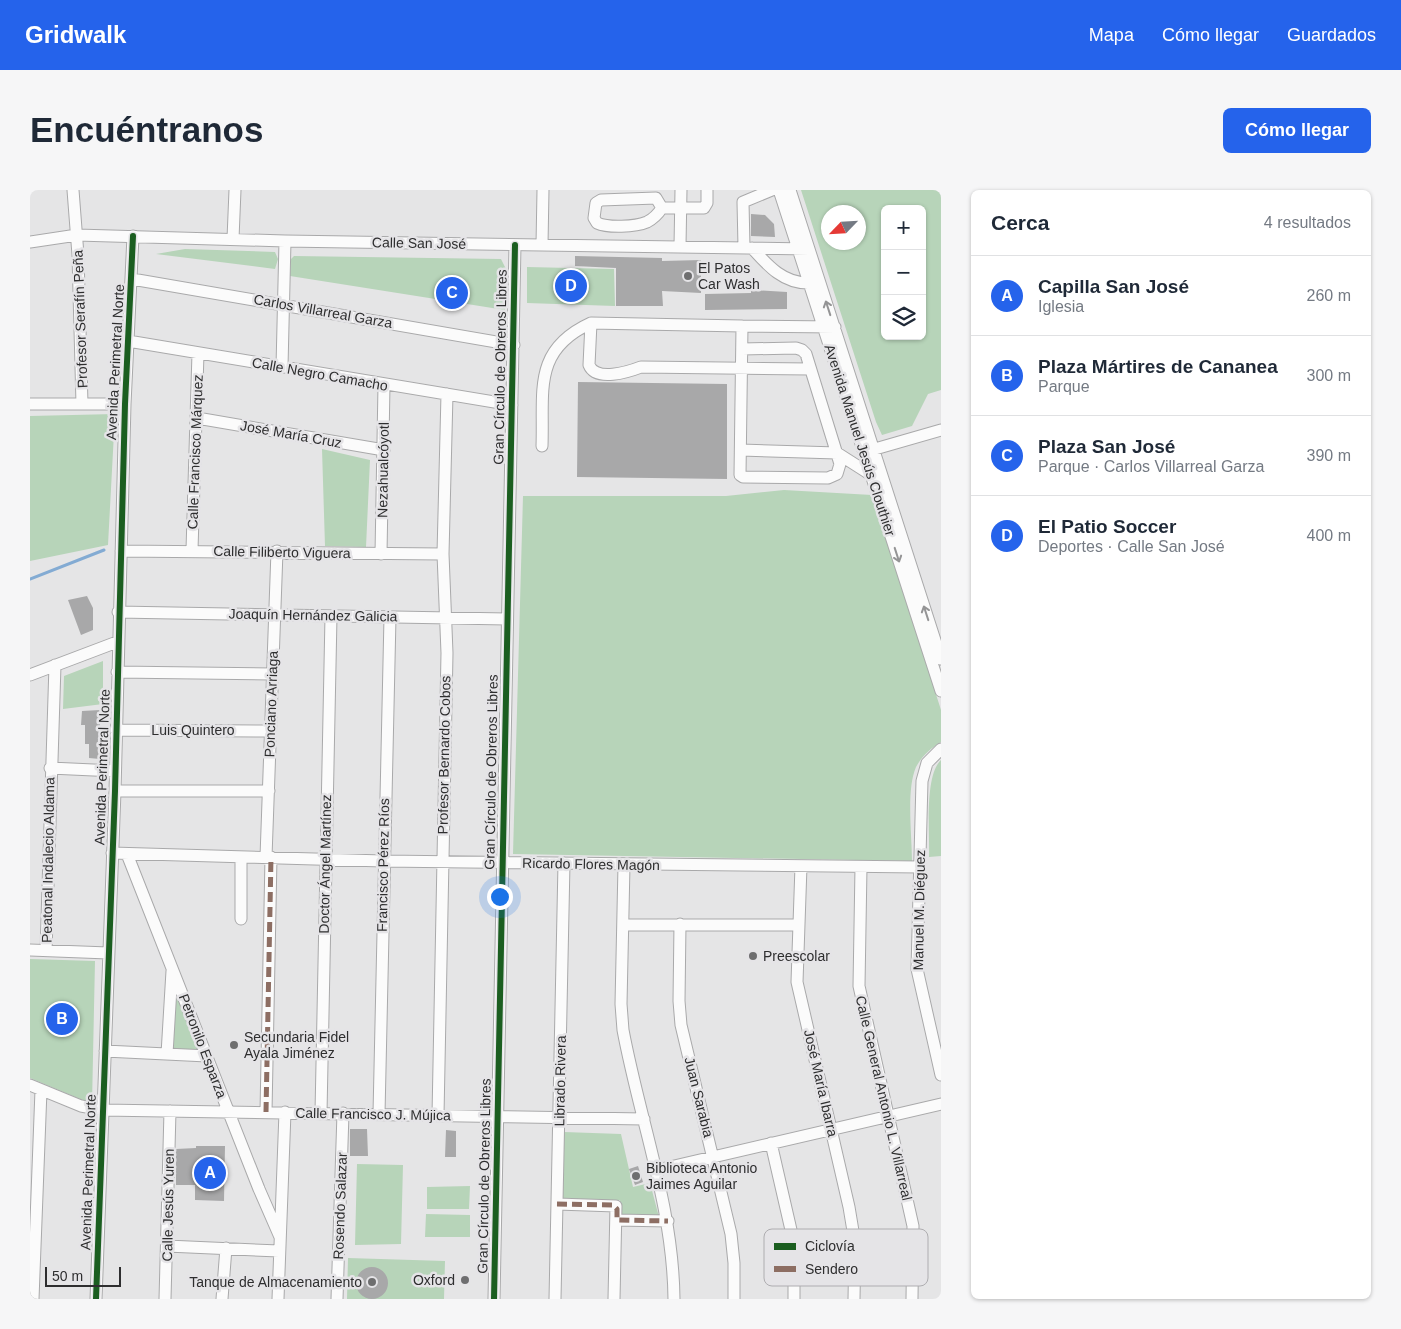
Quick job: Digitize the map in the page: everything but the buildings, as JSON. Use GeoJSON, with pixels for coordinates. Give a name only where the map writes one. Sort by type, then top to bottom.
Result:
{"type":"FeatureCollection","features":[{"type":"Feature","properties":{"kind":"street","name":"Profesor Serafín Peña"},"geometry":{"type":"LineString","coordinates":[[73,190],[77,235],[82,404]]}},
{"type":"Feature","properties":{"kind":"street"},"geometry":{"type":"LineString","coordinates":[[234,239],[235,190]]}},
{"type":"Feature","properties":{"kind":"street"},"geometry":{"type":"LineString","coordinates":[[542,245],[543,190]]}},
{"type":"Feature","properties":{"kind":"street"},"geometry":{"type":"LineString","coordinates":[[674,190],[673,211],[677,246]]}},
{"type":"Feature","properties":{"kind":"street"},"geometry":{"type":"LineString","coordinates":[[673,211],[681,190]]}},
{"type":"Feature","properties":{"kind":"street"},"geometry":{"type":"LineString","coordinates":[[707,190],[706,207],[673,211],[648,222],[605,225],[597,223],[594,218],[596,203],[600,200],[656,198],[673,211],[697,216],[710,212],[713,190]]}},
{"type":"Feature","properties":{"kind":"street"},"geometry":{"type":"LineString","coordinates":[[740,190],[748,248],[784,278],[799,284],[810,283]]}},
{"type":"Feature","properties":{"kind":"street"},"geometry":{"type":"LineString","coordinates":[[743,202],[781,191]]}},
{"type":"Feature","properties":{"kind":"street","name":"Avenida Manuel Jesús Clouthier"},"geometry":{"type":"LineString","coordinates":[[781,191],[804,249],[869,451],[885,485],[941,659]]}},
{"type":"Feature","properties":{"kind":"street","name":"Calle San José"},"geometry":{"type":"LineString","coordinates":[[30,242],[77,235],[285,241],[804,249]]}},
{"type":"Feature","properties":{"kind":"street","name":"Avenida Perimetral Norte"},"geometry":{"type":"LineString","coordinates":[[96,1299],[115,790],[117,642],[125,404],[133,236]]}},
{"type":"Feature","properties":{"kind":"street"},"geometry":{"type":"LineString","coordinates":[[282,367],[285,241]]}},
{"type":"Feature","properties":{"kind":"street","name":"Gran Círculo de Obreros Libres"},"geometry":{"type":"LineString","coordinates":[[494,1299],[499,1117],[501,863],[515,245]]}},
{"type":"Feature","properties":{"kind":"street","name":"Avenida Manuel Jesús Clouthier"},"geometry":{"type":"LineString","coordinates":[[804,249],[810,283],[829,327]]}},
{"type":"Feature","properties":{"kind":"street","name":"Carlos Villarreal Garza"},"geometry":{"type":"LineString","coordinates":[[132,279],[514,345]]}},
{"type":"Feature","properties":{"kind":"street"},"geometry":{"type":"LineString","coordinates":[[542,446],[544,380],[551,354],[567,336],[591,323],[829,327]]}},
{"type":"Feature","properties":{"kind":"street"},"geometry":{"type":"LineString","coordinates":[[591,323],[590,365],[592,370],[598,373],[625,372],[641,366],[810,368]]}},
{"type":"Feature","properties":{"kind":"street"},"geometry":{"type":"LineString","coordinates":[[742,326],[740,474],[744,477],[828,478],[836,474],[840,468],[837,453],[806,354],[799,349],[742,349]]}},
{"type":"Feature","properties":{"kind":"street","name":"Calle Negro Camacho"},"geometry":{"type":"LineString","coordinates":[[128,341],[512,405]]}},
{"type":"Feature","properties":{"kind":"street","name":"Calle Francisco Márquez"},"geometry":{"type":"LineString","coordinates":[[192,550],[198,353]]}},
{"type":"Feature","properties":{"kind":"street","name":"Nezahualcóyotl"},"geometry":{"type":"LineString","coordinates":[[381,554],[384,385]]}},
{"type":"Feature","properties":{"kind":"street","name":"Profesor Bernardo Cobos"},"geometry":{"type":"LineString","coordinates":[[438,1116],[447,653],[444,617],[443,554],[447,394]]}},
{"type":"Feature","properties":{"kind":"street"},"geometry":{"type":"LineString","coordinates":[[30,404],[125,404]]}},
{"type":"Feature","properties":{"kind":"street","name":"José María Cruz"},"geometry":{"type":"LineString","coordinates":[[197,418],[384,450]]}},
{"type":"Feature","properties":{"kind":"street"},"geometry":{"type":"LineString","coordinates":[[869,451],[941,430]]}},
{"type":"Feature","properties":{"kind":"street"},"geometry":{"type":"LineString","coordinates":[[741,450],[837,453],[885,485]]}},
{"type":"Feature","properties":{"kind":"street","name":"Avenida Manuel Jesús Clouthier"},"geometry":{"type":"LineString","coordinates":[[869,451],[872,475],[941,691]]}},
{"type":"Feature","properties":{"kind":"street","name":"Calle Filiberto Viguera"},"geometry":{"type":"LineString","coordinates":[[121,550],[443,554]]}},
{"type":"Feature","properties":{"kind":"street","name":"Ponciano Arriaga"},"geometry":{"type":"LineString","coordinates":[[266,1112],[270,731],[273,615],[277,551]]}},
{"type":"Feature","properties":{"kind":"street","name":"Joaquín Hernández Galicia"},"geometry":{"type":"LineString","coordinates":[[118,612],[507,619]]}},
{"type":"Feature","properties":{"kind":"street","name":"Doctor Ángel Martínez"},"geometry":{"type":"LineString","coordinates":[[320,1113],[331,616]]}},
{"type":"Feature","properties":{"kind":"street","name":"Francisco Pérez Ríos"},"geometry":{"type":"LineString","coordinates":[[379,1114],[383,861],[390,617]]}},
{"type":"Feature","properties":{"kind":"street"},"geometry":{"type":"LineString","coordinates":[[30,675],[117,642]]}},
{"type":"Feature","properties":{"kind":"street","name":"Peatonal Indalecio Aldama"},"geometry":{"type":"LineString","coordinates":[[46,951],[50,768],[55,665]]}},
{"type":"Feature","properties":{"kind":"street"},"geometry":{"type":"LineString","coordinates":[[117,672],[272,674]]}},
{"type":"Feature","properties":{"kind":"street","name":"Luis Quintero"},"geometry":{"type":"LineString","coordinates":[[116,730],[270,731]]}},
{"type":"Feature","properties":{"kind":"street","name":"Manuel M. Diéguez"},"geometry":{"type":"LineString","coordinates":[[941,749],[927,763],[922,781],[917,970],[941,1076]]}},
{"type":"Feature","properties":{"kind":"street"},"geometry":{"type":"LineString","coordinates":[[50,768],[115,771]]}},
{"type":"Feature","properties":{"kind":"street"},"geometry":{"type":"LineString","coordinates":[[115,790],[269,791]]}},
{"type":"Feature","properties":{"kind":"street","name":"Ricardo Flores Magón"},"geometry":{"type":"LineString","coordinates":[[112,853],[383,861],[920,867]]}},
{"type":"Feature","properties":{"kind":"street","name":"Petronilo Esparza"},"geometry":{"type":"LineString","coordinates":[[127,854],[228,1112],[280,1237]]}},
{"type":"Feature","properties":{"kind":"street"},"geometry":{"type":"LineString","coordinates":[[241,857],[241,919]]}},
{"type":"Feature","properties":{"kind":"street","name":"Librado Rivera"},"geometry":{"type":"LineString","coordinates":[[555,1299],[564,863]]}},
{"type":"Feature","properties":{"kind":"street"},"geometry":{"type":"LineString","coordinates":[[624,865],[621,1004],[624,1030],[668,1221],[674,1270],[674,1299]]}},
{"type":"Feature","properties":{"kind":"street","name":"José María Ibarra"},"geometry":{"type":"LineString","coordinates":[[801,866],[797,982],[832,1129],[853,1229]]}},
{"type":"Feature","properties":{"kind":"street","name":"Calle General Antonio L. Villarreal"},"geometry":{"type":"LineString","coordinates":[[861,867],[858,986],[889,1116],[913,1229]]}},
{"type":"Feature","properties":{"kind":"street","name":"Juan Sarabia"},"geometry":{"type":"LineString","coordinates":[[680,924],[679,1013],[733,1247],[734,1299]]}},
{"type":"Feature","properties":{"kind":"street"},"geometry":{"type":"LineString","coordinates":[[624,925],[798,925]]}},
{"type":"Feature","properties":{"kind":"street"},"geometry":{"type":"LineString","coordinates":[[30,950],[108,953]]}},
{"type":"Feature","properties":{"kind":"street"},"geometry":{"type":"LineString","coordinates":[[168,1054],[172,966]]}},
{"type":"Feature","properties":{"kind":"street"},"geometry":{"type":"LineString","coordinates":[[106,1051],[207,1056]]}},
{"type":"Feature","properties":{"kind":"street","name":"Calle Francisco J. Mújica"},"geometry":{"type":"LineString","coordinates":[[30,1085],[86,1108],[103,1110],[644,1119]]}},
{"type":"Feature","properties":{"kind":"street"},"geometry":{"type":"LineString","coordinates":[[33,1299],[41,1090]]}},
{"type":"Feature","properties":{"kind":"street"},"geometry":{"type":"LineString","coordinates":[[657,1170],[941,1104]]}},
{"type":"Feature","properties":{"kind":"street","name":"Calle Jesús Yuren"},"geometry":{"type":"LineString","coordinates":[[165,1299],[170,1111]]}},
{"type":"Feature","properties":{"kind":"street"},"geometry":{"type":"LineString","coordinates":[[278,1299],[285,1112]]}},
{"type":"Feature","properties":{"kind":"street","name":"Rosendo Salazar"},"geometry":{"type":"LineString","coordinates":[[337,1299],[343,1114]]}},
{"type":"Feature","properties":{"kind":"street"},"geometry":{"type":"LineString","coordinates":[[771,1143],[791,1229]]}},
{"type":"Feature","properties":{"kind":"street"},"geometry":{"type":"LineString","coordinates":[[557,1204],[612,1205],[617,1209],[614,1299]]}},
{"type":"Feature","properties":{"kind":"street"},"geometry":{"type":"LineString","coordinates":[[617,1220],[668,1221]]}},
{"type":"Feature","properties":{"kind":"street"},"geometry":{"type":"LineString","coordinates":[[167,1246],[279,1251]]}},
{"type":"Feature","properties":{"kind":"street"},"geometry":{"type":"LineString","coordinates":[[222,1299],[226,1248]]}},
{"type":"Feature","properties":{"kind":"street"},"geometry":{"type":"LineString","coordinates":[[794,1286],[794,1299]]}},
{"type":"Feature","properties":{"kind":"street","name":"José María Ibarra"},"geometry":{"type":"LineString","coordinates":[[854,1286],[854,1299]]}},
{"type":"Feature","properties":{"kind":"street","name":"Calle General Antonio L. Villarreal"},"geometry":{"type":"LineString","coordinates":[[912,1286],[912,1299]]}},
{"type":"Feature","properties":{"kind":"green space"},"geometry":{"type":"Polygon","coordinates":[[[801,190],[941,190],[941,390],[928,394],[912,426],[882,435],[876,422],[801,190]]]}},
{"type":"Feature","properties":{"kind":"green space"},"geometry":{"type":"Polygon","coordinates":[[[185,249],[275,252],[278,259],[275,269],[156,254],[185,249]]]}},
{"type":"Feature","properties":{"kind":"green space"},"geometry":{"type":"Polygon","coordinates":[[[294,256],[501,259],[506,269],[505,310],[290,276],[291,259],[294,256]]]}},
{"type":"Feature","properties":{"kind":"green space"},"geometry":{"type":"Polygon","coordinates":[[[527,267],[614,269],[615,306],[527,303],[527,267]]]}},
{"type":"Feature","properties":{"kind":"green space"},"geometry":{"type":"Polygon","coordinates":[[[115,414],[108,545],[30,561],[30,416],[115,414]]]}},
{"type":"Feature","properties":{"kind":"green space"},"geometry":{"type":"Polygon","coordinates":[[[322,449],[370,460],[366,547],[325,546],[322,449]]]}},
{"type":"Feature","properties":{"kind":"green space"},"geometry":{"type":"Polygon","coordinates":[[[784,490],[872,495],[941,710],[941,742],[921,759],[913,777],[910,800],[912,861],[513,854],[523,496],[726,496],[784,490]]]}},
{"type":"Feature","properties":{"kind":"green space"},"geometry":{"type":"Polygon","coordinates":[[[103,661],[103,704],[63,709],[64,676],[103,661]]]}},
{"type":"Feature","properties":{"kind":"green space"},"geometry":{"type":"Polygon","coordinates":[[[941,760],[941,856],[929,857],[930,792],[932,779],[941,760]]]}},
{"type":"Feature","properties":{"kind":"green space"},"geometry":{"type":"Polygon","coordinates":[[[30,959],[95,961],[92,1104],[30,1078],[30,959]]]}},
{"type":"Feature","properties":{"kind":"green space"},"geometry":{"type":"Polygon","coordinates":[[[174,984],[201,1054],[173,1052],[174,984]]]}},
{"type":"Feature","properties":{"kind":"green space"},"geometry":{"type":"Polygon","coordinates":[[[564,1132],[621,1134],[633,1187],[650,1183],[659,1217],[620,1216],[620,1200],[563,1200],[564,1132]]]}},
{"type":"Feature","properties":{"kind":"green space"},"geometry":{"type":"Polygon","coordinates":[[[357,1164],[403,1165],[401,1244],[355,1245],[357,1164]]]}},
{"type":"Feature","properties":{"kind":"green space"},"geometry":{"type":"Polygon","coordinates":[[[470,1186],[469,1209],[427,1209],[427,1187],[470,1186]]]}},
{"type":"Feature","properties":{"kind":"green space"},"geometry":{"type":"Polygon","coordinates":[[[426,1214],[470,1215],[470,1237],[425,1237],[426,1214]]]}},
{"type":"Feature","properties":{"kind":"green space"},"geometry":{"type":"Polygon","coordinates":[[[348,1258],[445,1261],[444,1299],[347,1299],[348,1258]]]}},
{"type":"Feature","properties":{"kind":"waterway"},"geometry":{"type":"LineString","coordinates":[[30,579],[104,550]]}},
{"type":"Feature","properties":{"kind":"marked path"},"geometry":{"type":"LineString","coordinates":[[266,1112],[271,857]]}},
{"type":"Feature","properties":{"kind":"marked path"},"geometry":{"type":"LineString","coordinates":[[557,1204],[613,1205],[617,1209],[617,1220],[668,1221]]}},
{"type":"Feature","properties":{"kind":"cycle path"},"geometry":{"type":"LineString","coordinates":[[96,1299],[115,791],[125,404],[133,236]]}},
{"type":"Feature","properties":{"kind":"cycle path"},"geometry":{"type":"LineString","coordinates":[[494,1299],[515,245]]}},
{"type":"Feature","properties":{"kind":"place","name":"El Patos Car Wash"},"geometry":{"type":"Point","coordinates":[688,276]}},
{"type":"Feature","properties":{"kind":"place","name":"El Patio Soccer"},"geometry":{"type":"Point","coordinates":[571,286]}},
{"type":"Feature","properties":{"kind":"place","name":"Plaza San José"},"geometry":{"type":"Point","coordinates":[452,293]}},
{"type":"Feature","properties":{"kind":"place","name":"Preescolar"},"geometry":{"type":"Point","coordinates":[753,956]}},
{"type":"Feature","properties":{"kind":"place","name":"Plaza Mártires de Cananea"},"geometry":{"type":"Point","coordinates":[62,1019]}},
{"type":"Feature","properties":{"kind":"place","name":"Secundaria Fidel Ayala Jiménez"},"geometry":{"type":"Point","coordinates":[234,1045]}},
{"type":"Feature","properties":{"kind":"place","name":"Capilla San José"},"geometry":{"type":"Point","coordinates":[210,1173]}},
{"type":"Feature","properties":{"kind":"place","name":"Biblioteca Antonio Jaimes Aguilar"},"geometry":{"type":"Point","coordinates":[636,1176]}},
{"type":"Feature","properties":{"kind":"place","name":"Oxford"},"geometry":{"type":"Point","coordinates":[465,1280]}},
{"type":"Feature","properties":{"kind":"place","name":"Tanque de Almacenamiento"},"geometry":{"type":"Point","coordinates":[372,1282]}}]}
